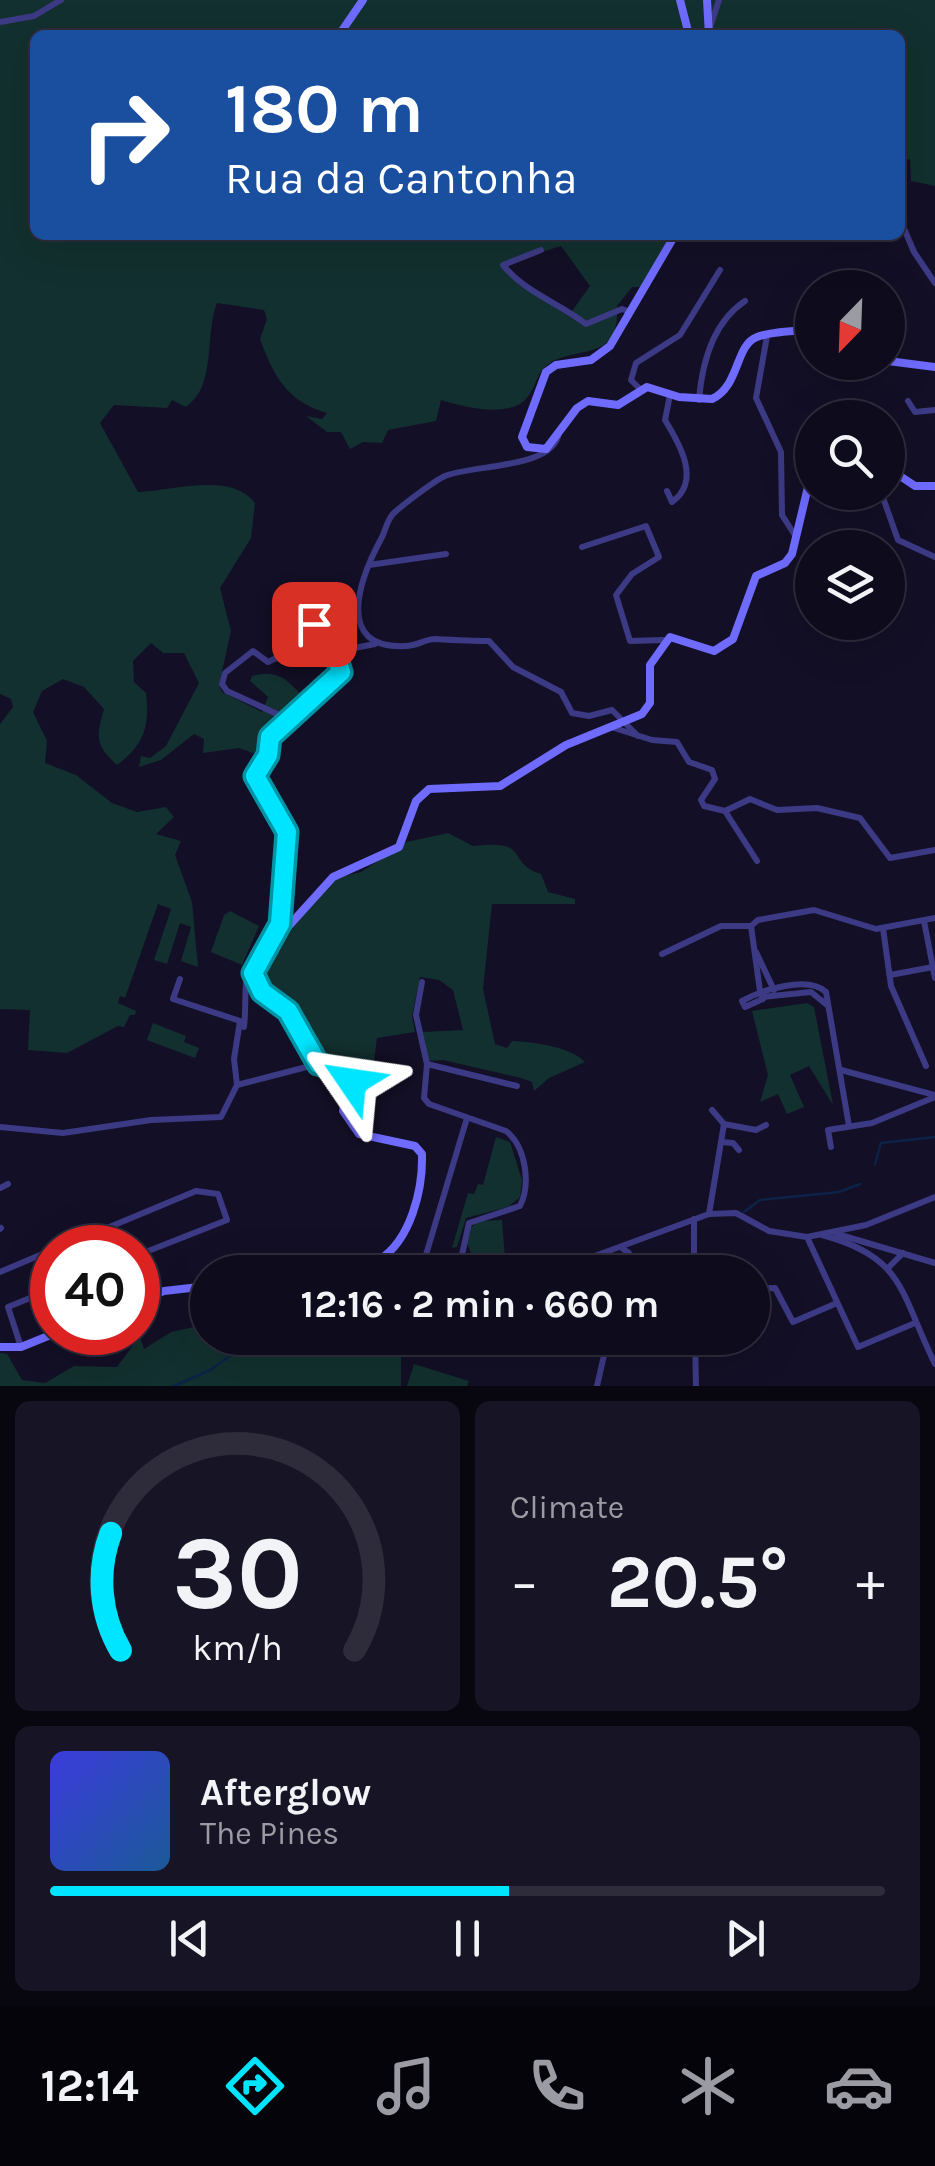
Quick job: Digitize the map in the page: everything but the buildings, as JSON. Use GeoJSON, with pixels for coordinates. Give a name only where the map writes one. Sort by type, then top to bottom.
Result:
{"type":"FeatureCollection","features":[{"type":"Feature","properties":{"kind":"street"},"geometry":{"type":"LineString","coordinates":[[0,22],[34,16],[62,0]]}},
{"type":"Feature","properties":{"kind":"street"},"geometry":{"type":"LineString","coordinates":[[343,30],[364,0]]}},
{"type":"Feature","properties":{"kind":"street"},"geometry":{"type":"LineString","coordinates":[[680,0],[688,30]]}},
{"type":"Feature","properties":{"kind":"street"},"geometry":{"type":"LineString","coordinates":[[708,0],[708,30]]}},
{"type":"Feature","properties":{"kind":"street"},"geometry":{"type":"LineString","coordinates":[[709,30],[719,0]]}},
{"type":"Feature","properties":{"kind":"street"},"geometry":{"type":"LineString","coordinates":[[905,230],[935,283]]}},
{"type":"Feature","properties":{"kind":"street"},"geometry":{"type":"LineString","coordinates":[[640,389],[618,405],[588,401],[546,449],[527,447],[522,437],[546,372],[556,365],[600,354],[631,312],[672,240]]}},
{"type":"Feature","properties":{"kind":"street"},"geometry":{"type":"LineString","coordinates":[[541,250],[504,264],[528,289],[572,311],[586,324],[622,309],[631,312]]}},
{"type":"Feature","properties":{"kind":"street"},"geometry":{"type":"LineString","coordinates":[[720,270],[680,335],[636,363],[631,380],[640,389],[699,400],[722,394],[747,344],[767,336],[795,332]]}},
{"type":"Feature","properties":{"kind":"street"},"geometry":{"type":"LineString","coordinates":[[699,400],[712,341],[724,320],[744,301]]}},
{"type":"Feature","properties":{"kind":"street"},"geometry":{"type":"LineString","coordinates":[[767,336],[756,398],[781,452],[782,515],[795,536]]}},
{"type":"Feature","properties":{"kind":"street"},"geometry":{"type":"LineString","coordinates":[[905,363],[935,366]]}},
{"type":"Feature","properties":{"kind":"street"},"geometry":{"type":"LineString","coordinates":[[667,491],[672,502],[687,478],[684,450],[665,420],[670,394]]}},
{"type":"Feature","properties":{"kind":"street"},"geometry":{"type":"LineString","coordinates":[[908,401],[915,412],[935,410]]}},
{"type":"Feature","properties":{"kind":"street"},"geometry":{"type":"LineString","coordinates":[[560,431],[556,445],[545,456],[510,460],[443,477],[391,515],[360,586],[359,625],[372,641],[382,644],[411,646],[431,638],[489,641],[512,667],[561,692],[572,713],[588,716],[612,710],[638,736]]}},
{"type":"Feature","properties":{"kind":"street"},"geometry":{"type":"LineString","coordinates":[[905,479],[915,486],[935,486]]}},
{"type":"Feature","properties":{"kind":"street"},"geometry":{"type":"LineString","coordinates":[[887,510],[898,540],[935,557]]}},
{"type":"Feature","properties":{"kind":"street"},"geometry":{"type":"LineString","coordinates":[[582,547],[646,526],[659,557],[632,574],[616,594],[630,641],[680,637],[705,650],[724,647],[738,626],[748,588],[756,576],[785,563],[795,540]]}},
{"type":"Feature","properties":{"kind":"street"},"geometry":{"type":"LineString","coordinates":[[369,564],[446,554]]}},
{"type":"Feature","properties":{"kind":"street"},"geometry":{"type":"LineString","coordinates":[[288,719],[226,691],[222,684],[225,673],[253,651],[268,662],[292,652],[314,624],[328,628],[350,649],[382,644]]}},
{"type":"Feature","properties":{"kind":"street"},"geometry":{"type":"LineString","coordinates":[[238,1036],[244,1026],[244,974],[260,940],[280,924],[287,832],[255,776],[268,755],[270,737],[341,672],[328,628]]}},
{"type":"Feature","properties":{"kind":"street"},"geometry":{"type":"LineString","coordinates":[[318,1064],[288,1011],[256,984],[256,961],[333,877],[399,846],[421,794],[429,789],[500,786],[566,745],[622,724],[648,709],[647,674],[663,640]]}},
{"type":"Feature","properties":{"kind":"street"},"geometry":{"type":"LineString","coordinates":[[612,728],[676,742],[689,762],[712,770],[714,784],[701,800],[711,811],[725,810],[750,799],[777,810],[817,808],[860,818],[890,858],[935,850]]}},
{"type":"Feature","properties":{"kind":"street"},"geometry":{"type":"LineString","coordinates":[[725,810],[758,861]]}},
{"type":"Feature","properties":{"kind":"street"},"geometry":{"type":"LineString","coordinates":[[662,954],[720,926],[751,926],[758,920],[814,910],[864,928],[935,918]]}},
{"type":"Feature","properties":{"kind":"street"},"geometry":{"type":"LineString","coordinates":[[924,920],[935,978]]}},
{"type":"Feature","properties":{"kind":"street"},"geometry":{"type":"LineString","coordinates":[[751,926],[762,995],[821,986],[841,1070],[849,1126]]}},
{"type":"Feature","properties":{"kind":"street"},"geometry":{"type":"LineString","coordinates":[[883,928],[891,986],[926,1066]]}},
{"type":"Feature","properties":{"kind":"street"},"geometry":{"type":"LineString","coordinates":[[268,948],[273,932]]}},
{"type":"Feature","properties":{"kind":"street"},"geometry":{"type":"LineString","coordinates":[[753,947],[774,992]]}},
{"type":"Feature","properties":{"kind":"street"},"geometry":{"type":"LineString","coordinates":[[890,975],[932,967]]}},
{"type":"Feature","properties":{"kind":"street"},"geometry":{"type":"LineString","coordinates":[[0,1127],[63,1132],[225,1115],[227,1100],[237,1086],[240,1021],[173,999],[180,979]]}},
{"type":"Feature","properties":{"kind":"street"},"geometry":{"type":"LineString","coordinates":[[422,982],[416,1015],[427,1064],[423,1090],[429,1104],[515,1138],[527,1191],[520,1206],[508,1214],[484,1216],[469,1223],[461,1255]]}},
{"type":"Feature","properties":{"kind":"street"},"geometry":{"type":"LineString","coordinates":[[237,1086],[318,1064],[351,1074],[343,1111],[359,1134],[415,1146],[422,1154],[412,1213],[400,1242],[384,1255]]}},
{"type":"Feature","properties":{"kind":"street"},"geometry":{"type":"LineString","coordinates":[[427,1064],[517,1086]]}},
{"type":"Feature","properties":{"kind":"street"},"geometry":{"type":"LineString","coordinates":[[841,1070],[935,1096]]}},
{"type":"Feature","properties":{"kind":"street"},"geometry":{"type":"LineString","coordinates":[[831,1147],[828,1130],[872,1123],[935,1096]]}},
{"type":"Feature","properties":{"kind":"street"},"geometry":{"type":"LineString","coordinates":[[712,1110],[724,1124],[756,1130],[766,1124]]}},
{"type":"Feature","properties":{"kind":"street"},"geometry":{"type":"LineString","coordinates":[[425,1255],[466,1118]]}},
{"type":"Feature","properties":{"kind":"street"},"geometry":{"type":"LineString","coordinates":[[709,1214],[724,1124]]}},
{"type":"Feature","properties":{"kind":"street"},"geometry":{"type":"LineString","coordinates":[[720,1142],[732,1143],[739,1150]]}},
{"type":"Feature","properties":{"kind":"street"},"geometry":{"type":"LineString","coordinates":[[115,1225],[196,1191],[218,1194],[226,1220],[160,1246]]}},
{"type":"Feature","properties":{"kind":"street"},"geometry":{"type":"LineString","coordinates":[[603,1255],[709,1214],[736,1213],[769,1232],[807,1237],[866,1225],[935,1197]]}},
{"type":"Feature","properties":{"kind":"street"},"geometry":{"type":"LineString","coordinates":[[694,1219],[694,1255]]}},
{"type":"Feature","properties":{"kind":"street"},"geometry":{"type":"LineString","coordinates":[[861,1240],[861,1229],[866,1225]]}},
{"type":"Feature","properties":{"kind":"street"},"geometry":{"type":"LineString","coordinates":[[821,1235],[861,1240],[935,1263]]}},
{"type":"Feature","properties":{"kind":"street"},"geometry":{"type":"LineString","coordinates":[[821,1235],[868,1250],[890,1267],[935,1364]]}},
{"type":"Feature","properties":{"kind":"street"},"geometry":{"type":"LineString","coordinates":[[807,1237],[858,1348],[915,1323]]}},
{"type":"Feature","properties":{"kind":"street"},"geometry":{"type":"LineString","coordinates":[[632,1255],[638,1242]]}},
{"type":"Feature","properties":{"kind":"street"},"geometry":{"type":"LineString","coordinates":[[464,1245],[470,1255]]}},
{"type":"Feature","properties":{"kind":"street"},"geometry":{"type":"LineString","coordinates":[[623,1249],[625,1255]]}},
{"type":"Feature","properties":{"kind":"street"},"geometry":{"type":"LineString","coordinates":[[890,1267],[903,1253]]}},
{"type":"Feature","properties":{"kind":"street"},"geometry":{"type":"LineString","coordinates":[[0,1272],[30,1259]]}},
{"type":"Feature","properties":{"kind":"street"},"geometry":{"type":"LineString","coordinates":[[160,1293],[190,1288]]}},
{"type":"Feature","properties":{"kind":"street"},"geometry":{"type":"LineString","coordinates":[[770,1288],[775,1288],[794,1322],[837,1302]]}},
{"type":"Feature","properties":{"kind":"street"},"geometry":{"type":"LineString","coordinates":[[21,1347],[8,1308],[30,1299]]}},
{"type":"Feature","properties":{"kind":"street"},"geometry":{"type":"LineString","coordinates":[[0,1346],[30,1343]]}},
{"type":"Feature","properties":{"kind":"street"},"geometry":{"type":"LineString","coordinates":[[597,1386],[604,1355]]}},
{"type":"Feature","properties":{"kind":"street"},"geometry":{"type":"LineString","coordinates":[[695,1355],[696,1386]]}},
{"type":"Feature","properties":{"kind":"green space"},"geometry":{"type":"Polygon","coordinates":[[[0,0],[935,0],[935,186],[911,181],[910,159],[905,160],[905,30],[30,30],[30,240],[667,240],[641,287],[632,287],[617,306],[616,324],[605,344],[550,363],[529,395],[512,407],[488,410],[441,400],[436,421],[388,430],[382,443],[363,442],[350,449],[341,432],[327,432],[306,416],[322,419],[327,413],[302,402],[277,376],[260,339],[267,319],[264,310],[217,303],[206,373],[196,398],[186,407],[172,400],[167,408],[114,405],[100,423],[138,492],[216,485],[244,493],[255,503],[251,538],[220,588],[231,631],[219,685],[222,692],[262,712],[268,697],[250,681],[252,676],[281,677],[304,697],[282,726],[266,735],[258,755],[239,748],[203,753],[204,739],[194,734],[161,760],[139,767],[141,756],[150,758],[166,746],[199,683],[184,653],[163,653],[151,643],[133,661],[134,682],[146,693],[146,725],[139,742],[117,765],[99,740],[104,709],[84,687],[63,679],[42,691],[33,712],[47,741],[45,763],[76,775],[112,803],[137,812],[166,807],[174,817],[156,834],[181,841],[175,855],[192,902],[198,967],[181,961],[191,927],[180,923],[167,964],[154,960],[171,909],[158,904],[125,998],[120,996],[118,1003],[136,1011],[135,1015],[130,1015],[124,1027],[118,1026],[67,1053],[28,1050],[30,1010],[0,1009],[0,724],[13,707],[11,699],[0,694],[0,0]],[[561,246],[504,264],[514,277],[572,311],[590,286],[561,246]]]}},
{"type":"Feature","properties":{"kind":"green space"},"geometry":{"type":"Polygon","coordinates":[[[448,833],[473,846],[511,849],[523,864],[541,874],[548,892],[575,899],[575,904],[492,904],[483,989],[495,1044],[507,1048],[512,1041],[541,1044],[562,1049],[585,1062],[549,1078],[534,1091],[532,1082],[521,1078],[443,1060],[429,1061],[423,1032],[463,1030],[453,990],[439,980],[420,977],[412,1016],[415,1032],[377,1038],[373,1069],[354,1109],[347,1107],[355,1086],[352,1070],[321,1061],[257,979],[262,958],[336,878],[361,872],[407,842],[448,833]]]}},
{"type":"Feature","properties":{"kind":"green space"},"geometry":{"type":"Polygon","coordinates":[[[230,911],[259,926],[242,965],[211,952],[224,915],[230,911]]]}},
{"type":"Feature","properties":{"kind":"green space"},"geometry":{"type":"Polygon","coordinates":[[[807,1003],[814,1007],[833,1105],[809,1066],[790,1075],[804,1107],[787,1114],[778,1094],[760,1102],[768,1075],[752,1011],[807,1003]]]}},
{"type":"Feature","properties":{"kind":"green space"},"geometry":{"type":"Polygon","coordinates":[[[153,1023],[186,1036],[184,1042],[199,1048],[195,1058],[147,1040],[153,1023]]]}},
{"type":"Feature","properties":{"kind":"green space"},"geometry":{"type":"Polygon","coordinates":[[[496,1137],[510,1142],[522,1180],[520,1197],[508,1207],[466,1218],[457,1247],[452,1248],[468,1193],[474,1194],[478,1184],[483,1185],[496,1137]]]}},
{"type":"Feature","properties":{"kind":"green space"},"geometry":{"type":"Polygon","coordinates":[[[502,1220],[505,1255],[472,1255],[466,1241],[469,1229],[479,1221],[502,1220]]]}},
{"type":"Feature","properties":{"kind":"green space"},"geometry":{"type":"Polygon","coordinates":[[[190,1328],[190,1355],[401,1355],[401,1386],[0,1386],[0,1353],[7,1354],[22,1380],[45,1383],[74,1366],[117,1367],[126,1355],[160,1355],[160,1339],[190,1328]]]}},
{"type":"Feature","properties":{"kind":"green space"},"geometry":{"type":"Polygon","coordinates":[[[414,1364],[469,1381],[467,1386],[407,1386],[414,1364]]]}},
{"type":"Feature","properties":{"kind":"waterway"},"geometry":{"type":"LineString","coordinates":[[875,1164],[881,1143],[935,1137]]}},
{"type":"Feature","properties":{"kind":"waterway"},"geometry":{"type":"LineString","coordinates":[[744,1212],[760,1200],[839,1192],[860,1184]]}},
{"type":"Feature","properties":{"kind":"waterway"},"geometry":{"type":"LineString","coordinates":[[174,1386],[232,1355]]}},
{"type":"Feature","properties":{"kind":"route"},"geometry":{"type":"LineString","coordinates":[[314,624],[328,628],[341,672],[270,737],[268,755],[255,776],[287,832],[278,906],[280,924],[256,961],[253,973],[262,992],[288,1011],[318,1064],[344,1070],[351,1074],[352,1082]]}}]}
